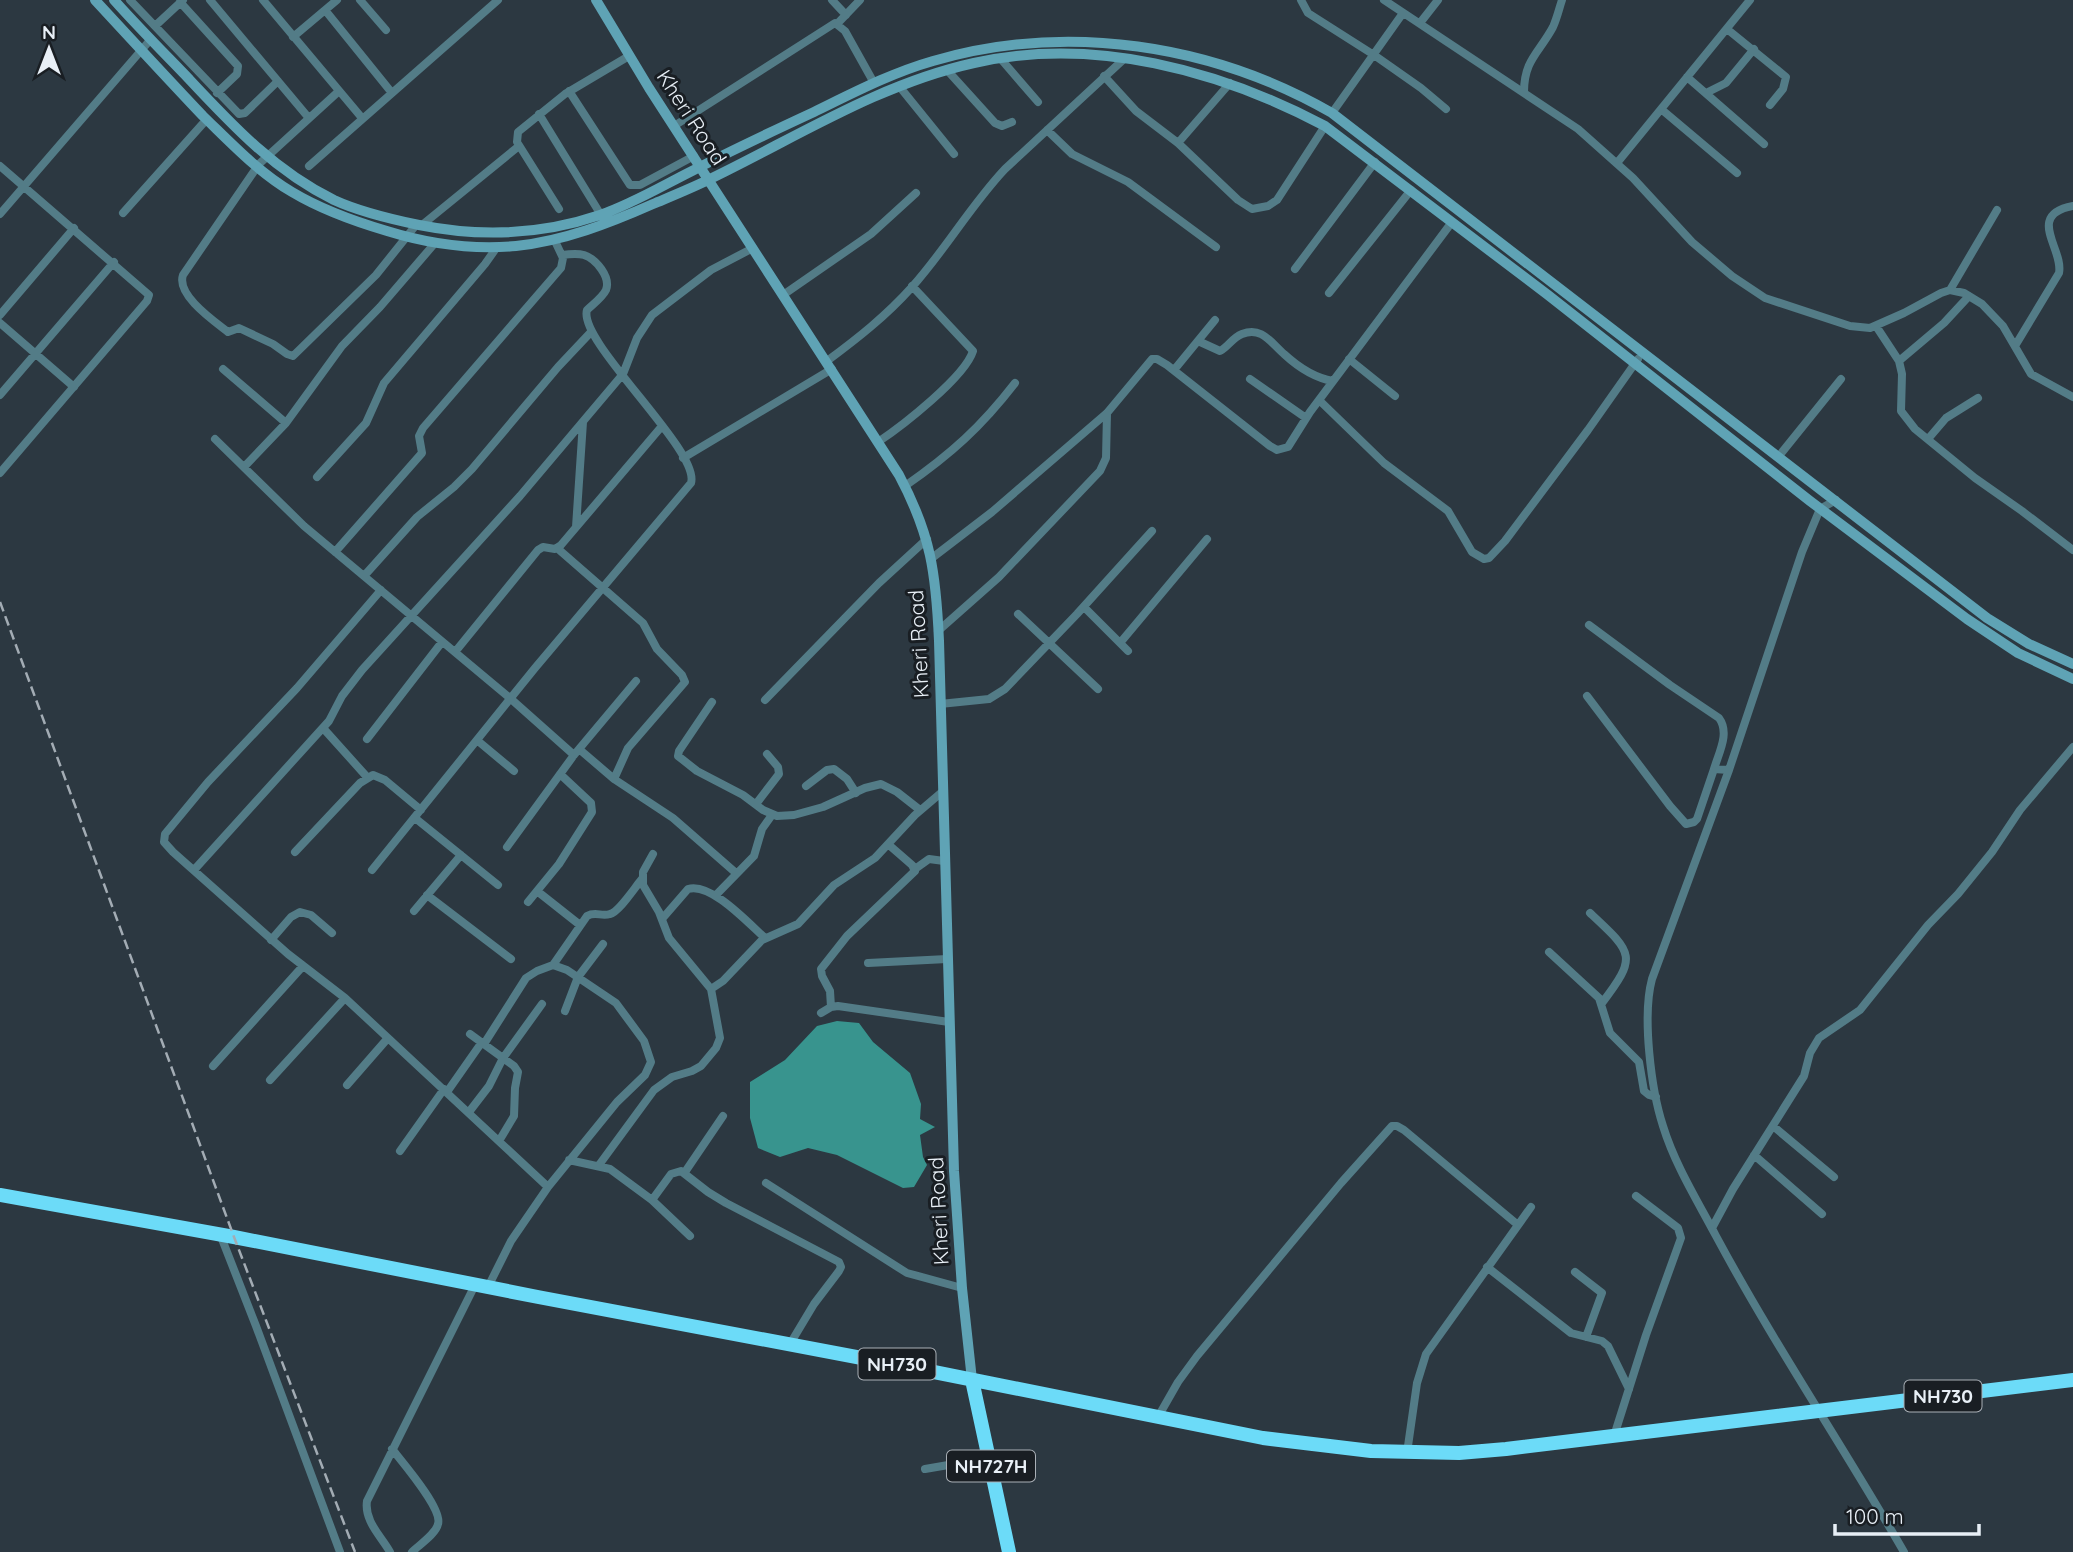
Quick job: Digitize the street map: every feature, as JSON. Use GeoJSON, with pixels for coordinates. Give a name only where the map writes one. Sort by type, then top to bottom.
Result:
{"type":"FeatureCollection","features":[{"type":"Feature","properties":{"kind":"highway","name":"NH730"},"geometry":{"type":"LineString","coordinates":[[0,1195],[220,1234],[1263,1438],[1371,1451],[1407,1453],[1494,1450],[2073,1380]]}},
{"type":"Feature","properties":{"kind":"highway","name":"NH727H"},"geometry":{"type":"LineString","coordinates":[[972,1380],[1009,1552]]}},
{"type":"Feature","properties":{"kind":"street"},"geometry":{"type":"LineString","coordinates":[[95,0],[228,121],[261,162]]}},
{"type":"Feature","properties":{"kind":"street"},"geometry":{"type":"LineString","coordinates":[[131,0],[236,113],[242,115],[278,81]]}},
{"type":"Feature","properties":{"kind":"street"},"geometry":{"type":"LineString","coordinates":[[210,0],[308,117]]}},
{"type":"Feature","properties":{"kind":"street"},"geometry":{"type":"LineString","coordinates":[[263,0],[362,118]]}},
{"type":"Feature","properties":{"kind":"street"},"geometry":{"type":"LineString","coordinates":[[293,37],[337,0]]}},
{"type":"Feature","properties":{"kind":"street"},"geometry":{"type":"LineString","coordinates":[[360,0],[386,30]]}},
{"type":"Feature","properties":{"kind":"street"},"geometry":{"type":"LineString","coordinates":[[309,166],[498,0]]}},
{"type":"Feature","properties":{"kind":"street","name":"Kheri Road"},"geometry":{"type":"LineString","coordinates":[[596,0],[629,56],[878,442],[905,486],[927,539],[932,558],[938,631],[954,1171],[972,1380]]}},
{"type":"Feature","properties":{"kind":"street"},"geometry":{"type":"LineString","coordinates":[[832,0],[846,15]]}},
{"type":"Feature","properties":{"kind":"street"},"geometry":{"type":"LineString","coordinates":[[674,126],[831,23],[838,23],[860,0]]}},
{"type":"Feature","properties":{"kind":"street"},"geometry":{"type":"LineString","coordinates":[[1301,0],[1308,13],[1374,55],[1446,109]]}},
{"type":"Feature","properties":{"kind":"street"},"geometry":{"type":"LineString","coordinates":[[1384,0],[1578,129],[1617,163],[1692,242],[1750,289],[1778,304],[1805,310],[1850,326],[1876,326],[1950,290],[1997,210]]}},
{"type":"Feature","properties":{"kind":"street"},"geometry":{"type":"LineString","coordinates":[[1420,23],[1438,0]]}},
{"type":"Feature","properties":{"kind":"street"},"geometry":{"type":"LineString","coordinates":[[1524,92],[1524,75],[1528,65],[1553,27],[1562,0]]}},
{"type":"Feature","properties":{"kind":"street"},"geometry":{"type":"LineString","coordinates":[[1617,163],[1750,0]]}},
{"type":"Feature","properties":{"kind":"street"},"geometry":{"type":"LineString","coordinates":[[155,26],[181,1],[238,66],[237,74],[217,93]]}},
{"type":"Feature","properties":{"kind":"street"},"geometry":{"type":"LineString","coordinates":[[118,2],[146,44],[207,120],[261,162],[337,201],[382,216],[435,243],[457,246],[498,247],[554,239],[608,223],[874,83],[930,61],[1000,45],[1040,41],[1087,41],[1150,48],[1214,62],[1269,81],[1332,113],[1996,639],[2073,679]]}},
{"type":"Feature","properties":{"kind":"street"},"geometry":{"type":"LineString","coordinates":[[325,10],[392,93]]}},
{"type":"Feature","properties":{"kind":"street"},"geometry":{"type":"LineString","coordinates":[[1332,113],[1403,13]]}},
{"type":"Feature","properties":{"kind":"street"},"geometry":{"type":"LineString","coordinates":[[838,23],[874,83]]}},
{"type":"Feature","properties":{"kind":"street"},"geometry":{"type":"LineString","coordinates":[[1727,29],[1786,76],[1783,89],[1770,105]]}},
{"type":"Feature","properties":{"kind":"street"},"geometry":{"type":"LineString","coordinates":[[0,214],[146,44]]}},
{"type":"Feature","properties":{"kind":"street"},"geometry":{"type":"LineString","coordinates":[[1706,93],[1726,83],[1754,49]]}},
{"type":"Feature","properties":{"kind":"street"},"geometry":{"type":"LineString","coordinates":[[414,230],[519,232],[601,215],[705,173],[898,86],[947,70],[1000,58],[1041,54],[1125,58],[1172,66],[1230,83],[1325,126],[1452,222],[1779,456],[1824,504],[2029,645],[2073,664]]}},
{"type":"Feature","properties":{"kind":"street"},"geometry":{"type":"LineString","coordinates":[[559,209],[519,146],[516,137],[518,132],[569,91],[629,56]]}},
{"type":"Feature","properties":{"kind":"street"},"geometry":{"type":"LineString","coordinates":[[1000,58],[1038,102]]}},
{"type":"Feature","properties":{"kind":"street"},"geometry":{"type":"LineString","coordinates":[[683,458],[789,396],[880,320],[912,286],[988,187],[1125,58]]}},
{"type":"Feature","properties":{"kind":"street"},"geometry":{"type":"LineString","coordinates":[[947,70],[995,123],[1002,126],[1012,122]]}},
{"type":"Feature","properties":{"kind":"street"},"geometry":{"type":"LineString","coordinates":[[1104,76],[1136,111],[1178,143],[1238,200],[1246,206],[1259,209],[1277,200],[1325,126]]}},
{"type":"Feature","properties":{"kind":"street"},"geometry":{"type":"LineString","coordinates":[[1687,77],[1765,144]]}},
{"type":"Feature","properties":{"kind":"street"},"geometry":{"type":"LineString","coordinates":[[1178,143],[1230,83]]}},
{"type":"Feature","properties":{"kind":"street"},"geometry":{"type":"LineString","coordinates":[[898,86],[954,154]]}},
{"type":"Feature","properties":{"kind":"street"},"geometry":{"type":"LineString","coordinates":[[339,91],[261,162],[181,280],[183,291],[228,332],[239,328],[293,356],[367,285],[414,230],[519,146]]}},
{"type":"Feature","properties":{"kind":"street"},"geometry":{"type":"LineString","coordinates":[[569,91],[630,185],[648,181],[694,156]]}},
{"type":"Feature","properties":{"kind":"street"},"geometry":{"type":"LineString","coordinates":[[1661,109],[1737,173]]}},
{"type":"Feature","properties":{"kind":"street"},"geometry":{"type":"LineString","coordinates":[[539,114],[601,215]]}},
{"type":"Feature","properties":{"kind":"street"},"geometry":{"type":"LineString","coordinates":[[123,213],[207,120]]}},
{"type":"Feature","properties":{"kind":"street"},"geometry":{"type":"LineString","coordinates":[[1047,130],[1072,154],[1128,182],[1216,247]]}},
{"type":"Feature","properties":{"kind":"street"},"geometry":{"type":"LineString","coordinates":[[1295,269],[1375,162]]}},
{"type":"Feature","properties":{"kind":"street"},"geometry":{"type":"LineString","coordinates":[[0,166],[145,289],[148,298],[0,473]]}},
{"type":"Feature","properties":{"kind":"street"},"geometry":{"type":"LineString","coordinates":[[1329,293],[1411,190]]}},
{"type":"Feature","properties":{"kind":"street"},"geometry":{"type":"LineString","coordinates":[[783,295],[871,234],[916,194]]}},
{"type":"Feature","properties":{"kind":"street"},"geometry":{"type":"LineString","coordinates":[[2015,346],[2059,273],[2059,260],[2047,231],[2049,225],[2058,212],[2073,206]]}},
{"type":"Feature","properties":{"kind":"street"},"geometry":{"type":"LineString","coordinates":[[932,558],[992,512],[1107,413],[1152,359],[1161,361],[1174,370],[1255,436],[1277,450],[1283,449],[1292,443],[1319,400],[1452,222]]}},
{"type":"Feature","properties":{"kind":"street"},"geometry":{"type":"LineString","coordinates":[[0,315],[74,228]]}},
{"type":"Feature","properties":{"kind":"street"},"geometry":{"type":"LineString","coordinates":[[335,552],[422,453],[419,436],[423,428],[561,268],[564,261],[554,239]]}},
{"type":"Feature","properties":{"kind":"street"},"geometry":{"type":"LineString","coordinates":[[244,467],[286,423],[342,346],[435,243]]}},
{"type":"Feature","properties":{"kind":"street"},"geometry":{"type":"LineString","coordinates":[[317,477],[366,423],[384,383],[498,247]]}},
{"type":"Feature","properties":{"kind":"street"},"geometry":{"type":"LineString","coordinates":[[194,870],[323,728],[348,687],[520,496],[623,374],[640,332],[652,315],[711,270],[753,248]]}},
{"type":"Feature","properties":{"kind":"street"},"geometry":{"type":"LineString","coordinates":[[372,870],[691,483],[692,473],[662,426],[591,331],[585,315],[604,293],[607,280],[592,259],[577,254],[562,255]]}},
{"type":"Feature","properties":{"kind":"street"},"geometry":{"type":"LineString","coordinates":[[0,396],[114,262]]}},
{"type":"Feature","properties":{"kind":"street"},"geometry":{"type":"LineString","coordinates":[[878,442],[901,427],[930,402],[974,351],[912,286]]}},
{"type":"Feature","properties":{"kind":"street"},"geometry":{"type":"LineString","coordinates":[[1950,290],[1969,296],[1996,317],[2031,374],[2073,397]]}},
{"type":"Feature","properties":{"kind":"street"},"geometry":{"type":"LineString","coordinates":[[1899,361],[1944,323],[1969,296]]}},
{"type":"Feature","properties":{"kind":"street"},"geometry":{"type":"LineString","coordinates":[[1174,370],[1215,320]]}},
{"type":"Feature","properties":{"kind":"street"},"geometry":{"type":"LineString","coordinates":[[0,323],[74,387]]}},
{"type":"Feature","properties":{"kind":"street"},"geometry":{"type":"LineString","coordinates":[[1876,326],[1899,361],[1902,374],[1901,411],[1915,429],[1975,478],[2073,550]]}},
{"type":"Feature","properties":{"kind":"street"},"geometry":{"type":"LineString","coordinates":[[364,576],[417,517],[472,469],[591,331]]}},
{"type":"Feature","properties":{"kind":"street"},"geometry":{"type":"LineString","coordinates":[[1198,341],[1220,351],[1240,335],[1250,332],[1261,334],[1316,376],[1333,381]]}},
{"type":"Feature","properties":{"kind":"street"},"geometry":{"type":"LineString","coordinates":[[1319,400],[1384,463],[1448,511],[1467,547],[1484,559],[1489,558],[1505,541],[1588,430],[1639,356]]}},
{"type":"Feature","properties":{"kind":"street"},"geometry":{"type":"LineString","coordinates":[[1349,359],[1395,396]]}},
{"type":"Feature","properties":{"kind":"street"},"geometry":{"type":"LineString","coordinates":[[223,369],[286,423]]}},
{"type":"Feature","properties":{"kind":"street"},"geometry":{"type":"LineString","coordinates":[[1250,379],[1306,418]]}},
{"type":"Feature","properties":{"kind":"street"},"geometry":{"type":"LineString","coordinates":[[1779,456],[1841,379]]}},
{"type":"Feature","properties":{"kind":"street"},"geometry":{"type":"LineString","coordinates":[[905,486],[958,447],[1015,383]]}},
{"type":"Feature","properties":{"kind":"street"},"geometry":{"type":"LineString","coordinates":[[1928,439],[1946,418],[1979,398]]}},
{"type":"Feature","properties":{"kind":"street"},"geometry":{"type":"LineString","coordinates":[[938,631],[999,577],[1100,471],[1106,458],[1107,413]]}},
{"type":"Feature","properties":{"kind":"street"},"geometry":{"type":"LineString","coordinates":[[576,528],[583,422]]}},
{"type":"Feature","properties":{"kind":"street"},"geometry":{"type":"LineString","coordinates":[[557,548],[662,426]]}},
{"type":"Feature","properties":{"kind":"street"},"geometry":{"type":"LineString","coordinates":[[215,439],[304,526],[442,642],[577,752],[673,818],[736,873]]}},
{"type":"Feature","properties":{"kind":"street"},"geometry":{"type":"LineString","coordinates":[[1824,504],[1802,552],[1722,769],[1649,989],[1653,1096],[1662,1126],[1681,1170],[1811,1412],[1904,1552]]}},
{"type":"Feature","properties":{"kind":"street"},"geometry":{"type":"LineString","coordinates":[[940,704],[974,702],[997,695],[1084,607],[1152,531]]}},
{"type":"Feature","properties":{"kind":"street"},"geometry":{"type":"LineString","coordinates":[[765,700],[879,583],[927,539]]}},
{"type":"Feature","properties":{"kind":"street"},"geometry":{"type":"LineString","coordinates":[[1121,643],[1207,539]]}},
{"type":"Feature","properties":{"kind":"street"},"geometry":{"type":"LineString","coordinates":[[455,652],[538,550],[543,547],[557,548],[643,623],[657,649],[685,682],[628,748],[614,779]]}},
{"type":"Feature","properties":{"kind":"street"},"geometry":{"type":"LineString","coordinates":[[380,590],[297,688],[208,782],[165,834],[166,845],[271,940],[345,998],[548,1187]]}},
{"type":"Feature","properties":{"kind":"street"},"geometry":{"type":"LineString","coordinates":[[1084,607],[1128,651]]}},
{"type":"Feature","properties":{"kind":"street"},"geometry":{"type":"LineString","coordinates":[[1018,614],[1098,689]]}},
{"type":"Feature","properties":{"kind":"street"},"geometry":{"type":"LineString","coordinates":[[1587,696],[1686,824],[1697,819],[1722,769],[1724,726],[1719,718],[1589,625]]}},
{"type":"Feature","properties":{"kind":"street"},"geometry":{"type":"LineString","coordinates":[[367,739],[442,642]]}},
{"type":"Feature","properties":{"kind":"street"},"geometry":{"type":"LineString","coordinates":[[507,847],[577,752],[636,681]]}},
{"type":"Feature","properties":{"kind":"street"},"geometry":{"type":"LineString","coordinates":[[712,702],[678,756],[697,771],[743,794],[772,815],[794,815],[823,807],[874,785],[888,786],[920,810]]}},
{"type":"Feature","properties":{"kind":"street"},"geometry":{"type":"LineString","coordinates":[[323,728],[367,777]]}},
{"type":"Feature","properties":{"kind":"street"},"geometry":{"type":"LineString","coordinates":[[478,741],[514,771]]}},
{"type":"Feature","properties":{"kind":"street"},"geometry":{"type":"LineString","coordinates":[[1712,1228],[1804,1076],[1810,1053],[1819,1038],[1860,1010],[1928,925],[1958,894],[2021,810],[2073,747]]}},
{"type":"Feature","properties":{"kind":"street"},"geometry":{"type":"LineString","coordinates":[[757,804],[779,774],[778,767],[767,754]]}},
{"type":"Feature","properties":{"kind":"street"},"geometry":{"type":"LineString","coordinates":[[806,786],[827,770],[834,769],[847,779],[856,793]]}},
{"type":"Feature","properties":{"kind":"street"},"geometry":{"type":"LineString","coordinates":[[295,852],[367,777],[373,775],[385,780],[461,855],[498,885]]}},
{"type":"Feature","properties":{"kind":"street"},"geometry":{"type":"LineString","coordinates":[[528,902],[559,864],[592,812],[591,803],[560,775]]}},
{"type":"Feature","properties":{"kind":"street"},"geometry":{"type":"LineString","coordinates":[[711,989],[723,981],[765,938],[799,924],[834,885],[875,858],[920,810],[942,792]]}},
{"type":"Feature","properties":{"kind":"street"},"geometry":{"type":"LineString","coordinates":[[716,895],[757,852],[762,829],[772,815]]}},
{"type":"Feature","properties":{"kind":"street"},"geometry":{"type":"LineString","coordinates":[[889,845],[915,869]]}},
{"type":"Feature","properties":{"kind":"street"},"geometry":{"type":"LineString","coordinates":[[400,1151],[483,1043],[526,978],[553,965],[591,913],[613,913],[642,878],[645,866],[653,854]]}},
{"type":"Feature","properties":{"kind":"street"},"geometry":{"type":"LineString","coordinates":[[414,911],[461,855]]}},
{"type":"Feature","properties":{"kind":"street"},"geometry":{"type":"LineString","coordinates":[[831,1007],[830,991],[821,969],[847,936],[911,876],[915,869],[929,859],[944,861]]}},
{"type":"Feature","properties":{"kind":"street"},"geometry":{"type":"LineString","coordinates":[[598,1165],[654,1090],[672,1077],[696,1069],[716,1048],[720,1033],[711,989],[674,945],[642,878]]}},
{"type":"Feature","properties":{"kind":"street"},"geometry":{"type":"LineString","coordinates":[[662,919],[691,887],[716,895],[765,938]]}},
{"type":"Feature","properties":{"kind":"street"},"geometry":{"type":"LineString","coordinates":[[537,891],[580,925]]}},
{"type":"Feature","properties":{"kind":"street"},"geometry":{"type":"LineString","coordinates":[[428,895],[511,959]]}},
{"type":"Feature","properties":{"kind":"street"},"geometry":{"type":"LineString","coordinates":[[271,940],[291,917],[300,912],[311,915],[332,933]]}},
{"type":"Feature","properties":{"kind":"street"},"geometry":{"type":"LineString","coordinates":[[1590,913],[1616,938],[1627,958],[1625,971],[1602,1003]]}},
{"type":"Feature","properties":{"kind":"street"},"geometry":{"type":"LineString","coordinates":[[565,1011],[578,977],[603,944]]}},
{"type":"Feature","properties":{"kind":"street"},"geometry":{"type":"LineString","coordinates":[[1549,952],[1602,1003],[1610,1033],[1636,1058],[1644,1091],[1653,1096]]}},
{"type":"Feature","properties":{"kind":"street"},"geometry":{"type":"LineString","coordinates":[[868,963],[947,959]]}},
{"type":"Feature","properties":{"kind":"street"},"geometry":{"type":"LineString","coordinates":[[390,1552],[373,1526],[366,1509],[371,1491],[392,1449],[482,1286],[511,1241],[569,1160],[617,1102],[645,1075],[651,1062],[644,1041],[616,1003],[578,977],[553,965]]}},
{"type":"Feature","properties":{"kind":"street"},"geometry":{"type":"LineString","coordinates":[[213,1066],[303,966]]}},
{"type":"Feature","properties":{"kind":"street"},"geometry":{"type":"LineString","coordinates":[[270,1080],[345,998]]}},
{"type":"Feature","properties":{"kind":"street"},"geometry":{"type":"LineString","coordinates":[[469,1112],[542,1004]]}},
{"type":"Feature","properties":{"kind":"street"},"geometry":{"type":"LineString","coordinates":[[821,1013],[831,1007],[949,1022]]}},
{"type":"Feature","properties":{"kind":"street"},"geometry":{"type":"LineString","coordinates":[[470,1034],[514,1066],[518,1072],[514,1088],[514,1116],[499,1141]]}},
{"type":"Feature","properties":{"kind":"street"},"geometry":{"type":"LineString","coordinates":[[347,1085],[388,1038]]}},
{"type":"Feature","properties":{"kind":"street"},"geometry":{"type":"LineString","coordinates":[[685,1172],[723,1116]]}},
{"type":"Feature","properties":{"kind":"street"},"geometry":{"type":"LineString","coordinates":[[1158,1417],[1197,1356],[1392,1126],[1404,1130],[1518,1225]]}},
{"type":"Feature","properties":{"kind":"street"},"geometry":{"type":"LineString","coordinates":[[1773,1126],[1834,1177]]}},
{"type":"Feature","properties":{"kind":"street"},"geometry":{"type":"LineString","coordinates":[[1754,1155],[1822,1214]]}},
{"type":"Feature","properties":{"kind":"street"},"geometry":{"type":"LineString","coordinates":[[569,1160],[598,1165],[617,1173],[652,1200],[690,1236]]}},
{"type":"Feature","properties":{"kind":"street"},"geometry":{"type":"LineString","coordinates":[[652,1200],[671,1174],[678,1170],[685,1172],[708,1192],[841,1264],[790,1345]]}},
{"type":"Feature","properties":{"kind":"street"},"geometry":{"type":"LineString","coordinates":[[766,1183],[907,1273],[962,1288]]}},
{"type":"Feature","properties":{"kind":"street"},"geometry":{"type":"LineString","coordinates":[[1614,1436],[1681,1238],[1678,1228],[1636,1196]]}},
{"type":"Feature","properties":{"kind":"street"},"geometry":{"type":"LineString","coordinates":[[1407,1453],[1420,1368],[1435,1340],[1531,1207]]}},
{"type":"Feature","properties":{"kind":"street"},"geometry":{"type":"LineString","coordinates":[[220,1234],[340,1552]]}},
{"type":"Feature","properties":{"kind":"street"},"geometry":{"type":"LineString","coordinates":[[1487,1267],[1571,1333],[1602,1341],[1608,1346],[1629,1389]]}},
{"type":"Feature","properties":{"kind":"street"},"geometry":{"type":"LineString","coordinates":[[1575,1272],[1602,1293],[1586,1337]]}},
{"type":"Feature","properties":{"kind":"street"},"geometry":{"type":"LineString","coordinates":[[392,1449],[428,1498],[439,1518],[438,1527],[412,1552]]}},
{"type":"Feature","properties":{"kind":"street"},"geometry":{"type":"LineString","coordinates":[[925,1469],[989,1458]]}},
{"type":"Feature","properties":{"kind":"shaded area"},"geometry":{"type":"Polygon","coordinates":[[[837,1021],[859,1023],[873,1042],[910,1073],[921,1104],[920,1119],[935,1127],[920,1135],[927,1165],[914,1187],[903,1188],[837,1155],[808,1148],[780,1157],[758,1148],[750,1118],[750,1082],[785,1060],[817,1026],[837,1021]]]}},
{"type":"Feature","properties":{"kind":"railway"},"geometry":{"type":"LineString","coordinates":[[0,602],[234,1237],[355,1552]]}}]}
